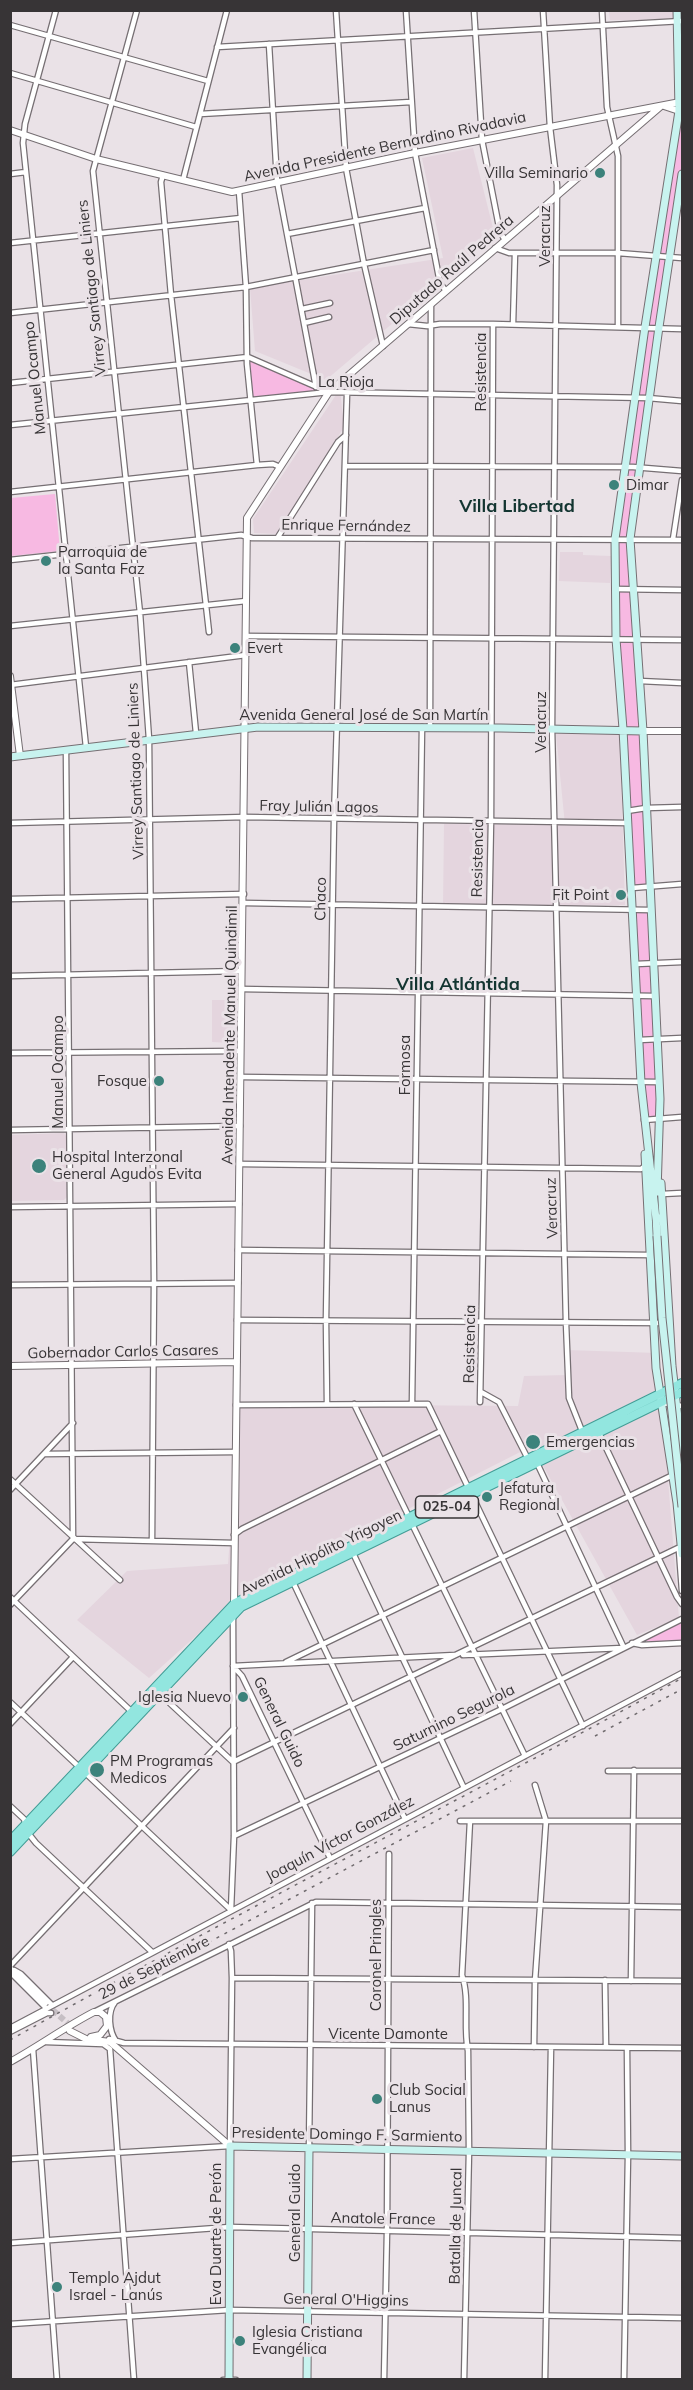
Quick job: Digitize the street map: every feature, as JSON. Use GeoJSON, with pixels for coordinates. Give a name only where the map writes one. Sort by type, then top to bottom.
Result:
{"type":"FeatureCollection","features":[{"type":"Feature","properties":{"kind":"main road"},"geometry":{"type":"LineString","coordinates":[[677,10],[680,21],[681,112],[634,398],[615,539],[615,589],[641,1083],[656,1219],[662,1318],[682,1507]]}},
{"type":"Feature","properties":{"kind":"main road"},"geometry":{"type":"LineString","coordinates":[[656,1219],[659,1159],[658,1082],[643,730],[630,539],[648,398],[682,174]]}},
{"type":"Feature","properties":{"kind":"main road","name":"Avenida General José de San Martín"},"geometry":{"type":"LineString","coordinates":[[10,757],[245,728],[426,727],[643,730]]}},
{"type":"Feature","properties":{"kind":"main road"},"geometry":{"type":"LineString","coordinates":[[646,1139],[645,1166],[653,1323],[660,1398],[673,1475],[681,1551]]}},
{"type":"Feature","properties":{"kind":"main road"},"geometry":{"type":"LineString","coordinates":[[659,1159],[669,1323],[679,1390],[682,1453]]}},
{"type":"Feature","properties":{"kind":"main road","name":"Avenida Hipólito Yrigoyen"},"geometry":{"type":"LineString","coordinates":[[471,1491],[582,1431],[679,1390]]}},
{"type":"Feature","properties":{"kind":"main road","name":"Avenida Hipólito Yrigoyen"},"geometry":{"type":"LineString","coordinates":[[10,1852],[132,1712],[234,1603],[471,1491],[537,1463],[599,1433],[660,1398]]}},
{"type":"Feature","properties":{"kind":"main road","name":"Avenida Hipólito Yrigoyen"},"geometry":{"type":"LineString","coordinates":[[10,1840],[159,1694],[234,1613],[247,1603],[353,1552],[410,1520]]}},
{"type":"Feature","properties":{"kind":"main road","name":"Presidente Domingo F. Sarmiento"},"geometry":{"type":"LineString","coordinates":[[230,2146],[682,2156]]}},
{"type":"Feature","properties":{"kind":"main road","name":"Eva Duarte de Perón"},"geometry":{"type":"LineString","coordinates":[[229,2379],[230,2146]]}},
{"type":"Feature","properties":{"kind":"main road","name":"General Guido"},"geometry":{"type":"LineString","coordinates":[[307,2379],[309,2148]]}},
{"type":"Feature","properties":{"kind":"street","name":"Manuel Ocampo"},"geometry":{"type":"LineString","coordinates":[[56,10],[23,136],[86,747]]}},
{"type":"Feature","properties":{"kind":"street","name":"Virrey Santiago de Liniers"},"geometry":{"type":"LineString","coordinates":[[137,10],[93,171],[140,613],[149,739],[154,1282],[152,1540]]}},
{"type":"Feature","properties":{"kind":"street"},"geometry":{"type":"LineString","coordinates":[[183,180],[226,10]]}},
{"type":"Feature","properties":{"kind":"street"},"geometry":{"type":"LineString","coordinates":[[336,10],[346,168],[355,221],[383,346]]}},
{"type":"Feature","properties":{"kind":"street"},"geometry":{"type":"LineString","coordinates":[[406,10],[415,153],[440,283],[446,291]]}},
{"type":"Feature","properties":{"kind":"street"},"geometry":{"type":"LineString","coordinates":[[474,10],[482,140],[500,232],[505,240]]}},
{"type":"Feature","properties":{"kind":"street","name":"Veracruz"},"geometry":{"type":"LineString","coordinates":[[543,10],[550,127],[557,195],[552,728],[566,1323],[569,1398],[582,1431]]}},
{"type":"Feature","properties":{"kind":"street"},"geometry":{"type":"LineString","coordinates":[[602,10],[608,116],[616,144],[618,326]]}},
{"type":"Feature","properties":{"kind":"street"},"geometry":{"type":"LineString","coordinates":[[217,47],[680,21]]}},
{"type":"Feature","properties":{"kind":"street"},"geometry":{"type":"LineString","coordinates":[[10,25],[208,81]]}},
{"type":"Feature","properties":{"kind":"street"},"geometry":{"type":"LineString","coordinates":[[269,44],[277,182],[316,387]]}},
{"type":"Feature","properties":{"kind":"street"},"geometry":{"type":"LineString","coordinates":[[10,73],[196,127]]}},
{"type":"Feature","properties":{"kind":"street"},"geometry":{"type":"LineString","coordinates":[[200,114],[411,102]]}},
{"type":"Feature","properties":{"kind":"street","name":"Avenida Presidente Bernardino Rivadavia"},"geometry":{"type":"LineString","coordinates":[[10,130],[96,159],[228,191],[239,191],[415,153],[681,102]]}},
{"type":"Feature","properties":{"kind":"street","name":"Avenida Presidente Bernardino Rivadavia"},"geometry":{"type":"LineString","coordinates":[[662,107],[681,112]]}},
{"type":"Feature","properties":{"kind":"street","name":"Diputado Raúl Pedrera"},"geometry":{"type":"LineString","coordinates":[[279,467],[329,392],[616,144],[662,107]]}},
{"type":"Feature","properties":{"kind":"street"},"geometry":{"type":"LineString","coordinates":[[10,174],[26,172]]}},
{"type":"Feature","properties":{"kind":"street"},"geometry":{"type":"LineString","coordinates":[[162,176],[171,295],[209,632]]}},
{"type":"Feature","properties":{"kind":"street"},"geometry":{"type":"LineString","coordinates":[[667,187],[681,189]]}},
{"type":"Feature","properties":{"kind":"street"},"geometry":{"type":"LineString","coordinates":[[239,191],[246,288],[250,399],[257,465]]}},
{"type":"Feature","properties":{"kind":"street"},"geometry":{"type":"LineString","coordinates":[[287,234],[425,208]]}},
{"type":"Feature","properties":{"kind":"street"},"geometry":{"type":"LineString","coordinates":[[10,243],[241,218]]}},
{"type":"Feature","properties":{"kind":"street"},"geometry":{"type":"LineString","coordinates":[[495,248],[503,252],[515,253],[618,253],[682,258]]}},
{"type":"Feature","properties":{"kind":"street"},"geometry":{"type":"LineString","coordinates":[[10,313],[246,288],[434,250]]}},
{"type":"Feature","properties":{"kind":"street"},"geometry":{"type":"LineString","coordinates":[[513,324],[515,253]]}},
{"type":"Feature","properties":{"kind":"street"},"geometry":{"type":"LineString","coordinates":[[302,309],[330,303]]}},
{"type":"Feature","properties":{"kind":"street","name":"Formosa"},"geometry":{"type":"LineString","coordinates":[[412,1403],[418,1080],[417,992],[421,820],[429,638],[431,304]]}},
{"type":"Feature","properties":{"kind":"street"},"geometry":{"type":"LineString","coordinates":[[304,322],[329,317]]}},
{"type":"Feature","properties":{"kind":"street"},"geometry":{"type":"LineString","coordinates":[[408,324],[513,324],[682,329]]}},
{"type":"Feature","properties":{"kind":"street","name":"Resistencia"},"geometry":{"type":"LineString","coordinates":[[480,1402],[491,821],[493,324]]}},
{"type":"Feature","properties":{"kind":"street"},"geometry":{"type":"LineString","coordinates":[[10,383],[248,357],[329,392]]}},
{"type":"Feature","properties":{"kind":"street","name":"La Rioja"},"geometry":{"type":"LineString","coordinates":[[10,425],[329,392],[648,398],[682,401]]}},
{"type":"Feature","properties":{"kind":"street","name":"Chaco"},"geometry":{"type":"LineString","coordinates":[[327,1404],[326,1320],[334,819],[347,394]]}},
{"type":"Feature","properties":{"kind":"street"},"geometry":{"type":"LineString","coordinates":[[278,537],[338,442],[346,435]]}},
{"type":"Feature","properties":{"kind":"street"},"geometry":{"type":"LineString","coordinates":[[10,492],[257,465],[273,464],[279,467]]}},
{"type":"Feature","properties":{"kind":"street"},"geometry":{"type":"LineString","coordinates":[[345,466],[639,467],[682,471]]}},
{"type":"Feature","properties":{"kind":"street","name":"Avenida Intendente Manuel Quindimil"},"geometry":{"type":"LineString","coordinates":[[234,1613],[241,971],[245,817],[246,536],[249,514],[279,467]]}},
{"type":"Feature","properties":{"kind":"street"},"geometry":{"type":"LineString","coordinates":[[673,539],[682,480]]}},
{"type":"Feature","properties":{"kind":"street","name":"Enrique Fernández"},"geometry":{"type":"LineString","coordinates":[[10,560],[246,536],[682,540]]}},
{"type":"Feature","properties":{"kind":"street"},"geometry":{"type":"LineString","coordinates":[[615,589],[682,590]]}},
{"type":"Feature","properties":{"kind":"street"},"geometry":{"type":"LineString","coordinates":[[10,626],[246,601]]}},
{"type":"Feature","properties":{"kind":"street"},"geometry":{"type":"LineString","coordinates":[[246,636],[682,640]]}},
{"type":"Feature","properties":{"kind":"street"},"geometry":{"type":"LineString","coordinates":[[11,685],[246,655]]}},
{"type":"Feature","properties":{"kind":"street"},"geometry":{"type":"LineString","coordinates":[[189,662],[196,733]]}},
{"type":"Feature","properties":{"kind":"street"},"geometry":{"type":"LineString","coordinates":[[10,676],[20,756]]}},
{"type":"Feature","properties":{"kind":"street"},"geometry":{"type":"LineString","coordinates":[[640,681],[682,682]]}},
{"type":"Feature","properties":{"kind":"street","name":"Avenida General José de San Martín"},"geometry":{"type":"LineString","coordinates":[[643,730],[682,731]]}},
{"type":"Feature","properties":{"kind":"street","name":"Manuel Ocampo"},"geometry":{"type":"LineString","coordinates":[[66,750],[74,1539]]}},
{"type":"Feature","properties":{"kind":"street"},"geometry":{"type":"LineString","coordinates":[[627,811],[682,807]]}},
{"type":"Feature","properties":{"kind":"street","name":"Fray Julián Lagos"},"geometry":{"type":"LineString","coordinates":[[10,823],[245,817],[628,823]]}},
{"type":"Feature","properties":{"kind":"street"},"geometry":{"type":"LineString","coordinates":[[632,888],[682,884]]}},
{"type":"Feature","properties":{"kind":"street"},"geometry":{"type":"LineString","coordinates":[[10,899],[244,894]]}},
{"type":"Feature","properties":{"kind":"street"},"geometry":{"type":"LineString","coordinates":[[244,903],[650,910]]}},
{"type":"Feature","properties":{"kind":"street"},"geometry":{"type":"LineString","coordinates":[[636,964],[682,962]]}},
{"type":"Feature","properties":{"kind":"street"},"geometry":{"type":"LineString","coordinates":[[10,976],[241,971]]}},
{"type":"Feature","properties":{"kind":"street"},"geometry":{"type":"LineString","coordinates":[[242,989],[654,996]]}},
{"type":"Feature","properties":{"kind":"street"},"geometry":{"type":"LineString","coordinates":[[639,1040],[682,1038]]}},
{"type":"Feature","properties":{"kind":"street"},"geometry":{"type":"LineString","coordinates":[[10,1053],[240,1051]]}},
{"type":"Feature","properties":{"kind":"street"},"geometry":{"type":"LineString","coordinates":[[241,1077],[658,1082]]}},
{"type":"Feature","properties":{"kind":"street"},"geometry":{"type":"LineString","coordinates":[[644,1120],[682,1117]]}},
{"type":"Feature","properties":{"kind":"street"},"geometry":{"type":"LineString","coordinates":[[10,1130],[240,1126]]}},
{"type":"Feature","properties":{"kind":"street"},"geometry":{"type":"LineString","coordinates":[[240,1164],[563,1168],[640,1168],[645,1166]]}},
{"type":"Feature","properties":{"kind":"street"},"geometry":{"type":"LineString","coordinates":[[662,1194],[682,1193]]}},
{"type":"Feature","properties":{"kind":"street"},"geometry":{"type":"LineString","coordinates":[[10,1208],[238,1204]]}},
{"type":"Feature","properties":{"kind":"street"},"geometry":{"type":"LineString","coordinates":[[238,1250],[650,1255]]}},
{"type":"Feature","properties":{"kind":"street"},"geometry":{"type":"LineString","coordinates":[[10,1285],[238,1283]]}},
{"type":"Feature","properties":{"kind":"street"},"geometry":{"type":"LineString","coordinates":[[237,1320],[669,1323]]}},
{"type":"Feature","properties":{"kind":"street","name":"Gobernador Carlos Casares"},"geometry":{"type":"LineString","coordinates":[[10,1366],[237,1362]]}},
{"type":"Feature","properties":{"kind":"street","name":"Resistencia"},"geometry":{"type":"LineString","coordinates":[[481,1392],[499,1402],[528,1459]]}},
{"type":"Feature","properties":{"kind":"street"},"geometry":{"type":"LineString","coordinates":[[660,1398],[680,1406]]}},
{"type":"Feature","properties":{"kind":"street"},"geometry":{"type":"LineString","coordinates":[[354,1404],[525,1756]]}},
{"type":"Feature","properties":{"kind":"street"},"geometry":{"type":"LineString","coordinates":[[236,1405],[429,1404],[583,1726]]}},
{"type":"Feature","properties":{"kind":"street"},"geometry":{"type":"LineString","coordinates":[[10,1490],[73,1423]]}},
{"type":"Feature","properties":{"kind":"street"},"geometry":{"type":"LineString","coordinates":[[234,1535],[441,1431]]}},
{"type":"Feature","properties":{"kind":"street"},"geometry":{"type":"LineString","coordinates":[[599,1433],[682,1604]]}},
{"type":"Feature","properties":{"kind":"street"},"geometry":{"type":"LineString","coordinates":[[44,1454],[235,1452]]}},
{"type":"Feature","properties":{"kind":"street"},"geometry":{"type":"LineString","coordinates":[[233,1665],[624,1648],[537,1463]]}},
{"type":"Feature","properties":{"kind":"street"},"geometry":{"type":"LineString","coordinates":[[286,1662],[673,1475]]}},
{"type":"Feature","properties":{"kind":"street"},"geometry":{"type":"LineString","coordinates":[[10,1479],[120,1580]]}},
{"type":"Feature","properties":{"kind":"street"},"geometry":{"type":"LineString","coordinates":[[132,1712],[12,1601],[74,1539],[234,1543]]}},
{"type":"Feature","properties":{"kind":"street"},"geometry":{"type":"LineString","coordinates":[[234,1762],[596,1587],[659,1558],[681,1551],[682,1591]]}},
{"type":"Feature","properties":{"kind":"street"},"geometry":{"type":"LineString","coordinates":[[353,1552],[464,1788]]}},
{"type":"Feature","properties":{"kind":"street"},"geometry":{"type":"LineString","coordinates":[[293,1582],[405,1819]]}},
{"type":"Feature","properties":{"kind":"street"},"geometry":{"type":"LineString","coordinates":[[231,1910],[234,1836],[234,1613]]}},
{"type":"Feature","properties":{"kind":"street","name":"Saturnino Segurola"},"geometry":{"type":"LineString","coordinates":[[234,1836],[502,1709],[682,1619]]}},
{"type":"Feature","properties":{"kind":"street"},"geometry":{"type":"LineString","coordinates":[[632,1643],[642,1645],[682,1643]]}},
{"type":"Feature","properties":{"kind":"street"},"geometry":{"type":"LineString","coordinates":[[10,1724],[73,1657]]}},
{"type":"Feature","properties":{"kind":"street","name":"General Guido"},"geometry":{"type":"LineString","coordinates":[[233,1665],[242,1676],[330,1858]]}},
{"type":"Feature","properties":{"kind":"street","name":"Joaquín Víctor González"},"geometry":{"type":"LineString","coordinates":[[10,2030],[48,2006],[682,1673]]}},
{"type":"Feature","properties":{"kind":"street"},"geometry":{"type":"LineString","coordinates":[[159,1694],[234,1762]]}},
{"type":"Feature","properties":{"kind":"street"},"geometry":{"type":"LineString","coordinates":[[10,1702],[231,1910]]}},
{"type":"Feature","properties":{"kind":"street"},"geometry":{"type":"LineString","coordinates":[[48,2006],[10,1968],[234,1728]]}},
{"type":"Feature","properties":{"kind":"street"},"geometry":{"type":"LineString","coordinates":[[631,1981],[634,1770]]}},
{"type":"Feature","properties":{"kind":"street"},"geometry":{"type":"LineString","coordinates":[[608,1771],[682,1771]]}},
{"type":"Feature","properties":{"kind":"street"},"geometry":{"type":"LineString","coordinates":[[534,2046],[535,1981],[546,1821],[535,1785]]}},
{"type":"Feature","properties":{"kind":"street"},"geometry":{"type":"LineString","coordinates":[[10,1806],[26,1824],[28,1833],[36,1843],[152,1952]]}},
{"type":"Feature","properties":{"kind":"street"},"geometry":{"type":"LineString","coordinates":[[460,1821],[682,1821]]}},
{"type":"Feature","properties":{"kind":"street","name":"Batalla de Juncal"},"geometry":{"type":"LineString","coordinates":[[464,2379],[469,2151],[467,2046],[462,1975],[470,1821]]}},
{"type":"Feature","properties":{"kind":"street","name":"Coronel Pringles"},"geometry":{"type":"LineString","coordinates":[[384,2379],[389,1854]]}},
{"type":"Feature","properties":{"kind":"street"},"geometry":{"type":"LineString","coordinates":[[312,1903],[682,1907]]}},
{"type":"Feature","properties":{"kind":"street","name":"General Guido"},"geometry":{"type":"LineString","coordinates":[[309,2148],[312,1903]]}},
{"type":"Feature","properties":{"kind":"street","name":"29 de Septiembre"},"geometry":{"type":"LineString","coordinates":[[10,2062],[94,2012],[312,1903]]}},
{"type":"Feature","properties":{"kind":"street","name":"Eva Duarte de Perón"},"geometry":{"type":"LineString","coordinates":[[229,1944],[232,1978],[230,2146]]}},
{"type":"Feature","properties":{"kind":"street"},"geometry":{"type":"LineString","coordinates":[[232,1978],[682,1981]]}},
{"type":"Feature","properties":{"kind":"street"},"geometry":{"type":"LineString","coordinates":[[605,1980],[606,2047]]}},
{"type":"Feature","properties":{"kind":"street"},"geometry":{"type":"LineString","coordinates":[[117,2001],[111,2007],[110,2013],[112,2060],[134,2379]]}},
{"type":"Feature","properties":{"kind":"street"},"geometry":{"type":"LineString","coordinates":[[94,2012],[104,2014],[107,2024],[103,2032],[94,2037],[71,2029],[86,2040],[108,2041],[230,2146]]}},
{"type":"Feature","properties":{"kind":"street"},"geometry":{"type":"LineString","coordinates":[[10,2030],[51,2013]]}},
{"type":"Feature","properties":{"kind":"street","name":"Vicente Damonte"},"geometry":{"type":"LineString","coordinates":[[94,2037],[112,2044]]}},
{"type":"Feature","properties":{"kind":"street","name":"Vicente Damonte"},"geometry":{"type":"LineString","coordinates":[[46,2042],[682,2048]]}},
{"type":"Feature","properties":{"kind":"street"},"geometry":{"type":"LineString","coordinates":[[121,2053],[124,2043]]}},
{"type":"Feature","properties":{"kind":"street"},"geometry":{"type":"LineString","coordinates":[[545,2379],[551,2047]]}},
{"type":"Feature","properties":{"kind":"street"},"geometry":{"type":"LineString","coordinates":[[624,2379],[628,2155],[627,2048]]}},
{"type":"Feature","properties":{"kind":"street"},"geometry":{"type":"LineString","coordinates":[[33,2049],[57,2379]]}},
{"type":"Feature","properties":{"kind":"street","name":"Presidente Domingo F. Sarmiento"},"geometry":{"type":"LineString","coordinates":[[10,2159],[230,2146]]}},
{"type":"Feature","properties":{"kind":"street","name":"Anatole France"},"geometry":{"type":"LineString","coordinates":[[10,2243],[230,2227],[682,2238]]}},
{"type":"Feature","properties":{"kind":"street","name":"General O'Higgins"},"geometry":{"type":"LineString","coordinates":[[10,2324],[229,2310],[682,2318]]}},
{"type":"Feature","properties":{"kind":"street"},"geometry":{"type":"LineString","coordinates":[[223,2379],[236,2379]]}},
{"type":"Feature","properties":{"kind":"shaded area"},"geometry":{"type":"Polygon","coordinates":[[[609,11],[673,11],[674,20],[610,20],[609,11]]]}},
{"type":"Feature","properties":{"kind":"shaded area"},"geometry":{"type":"Polygon","coordinates":[[[679,111],[682,112],[682,174],[630,539],[649,886],[632,888],[616,639],[615,539],[679,111]]]}},
{"type":"Feature","properties":{"kind":"shaded area"},"geometry":{"type":"Polygon","coordinates":[[[473,148],[495,236],[326,380],[255,351],[250,288],[443,258],[422,158],[473,148]]]}},
{"type":"Feature","properties":{"kind":"shaded area"},"geometry":{"type":"Polygon","coordinates":[[[248,357],[329,392],[250,399],[248,357]]]}},
{"type":"Feature","properties":{"kind":"shaded area"},"geometry":{"type":"Polygon","coordinates":[[[340,389],[344,427],[277,534],[254,533],[253,519],[340,389]]]}},
{"type":"Feature","properties":{"kind":"shaded area"},"geometry":{"type":"Polygon","coordinates":[[[55,494],[60,551],[11,556],[11,498],[55,494]]]}},
{"type":"Feature","properties":{"kind":"shaded area"},"geometry":{"type":"Polygon","coordinates":[[[560,552],[611,556],[610,583],[559,581],[560,552]]]}},
{"type":"Feature","properties":{"kind":"shaded area"},"geometry":{"type":"Polygon","coordinates":[[[620,733],[625,905],[443,907],[444,824],[565,825],[556,734],[620,733]]]}},
{"type":"Feature","properties":{"kind":"shaded area"},"geometry":{"type":"Polygon","coordinates":[[[633,910],[650,910],[659,1118],[644,1120],[633,910]]]}},
{"type":"Feature","properties":{"kind":"shaded area"},"geometry":{"type":"Polygon","coordinates":[[[212,1000],[234,1000],[232,1043],[212,1042],[212,1000]]]}},
{"type":"Feature","properties":{"kind":"shaded area","name":"Hospital Interzonal General Agudos Evita"},"geometry":{"type":"Polygon","coordinates":[[[64,1133],[66,1136],[67,1197],[64,1200],[11,1201],[11,1135],[64,1133]]]}},
{"type":"Feature","properties":{"kind":"shaded area"},"geometry":{"type":"Polygon","coordinates":[[[566,1350],[658,1353],[679,1618],[637,1635],[532,1446],[245,1592],[149,1678],[77,1620],[127,1571],[228,1564],[240,1404],[518,1406],[524,1376],[569,1375],[566,1350]]]}},
{"type":"Feature","properties":{"kind":"shaded area"},"geometry":{"type":"Polygon","coordinates":[[[681,1623],[682,1641],[642,1641],[681,1623]]]}},
{"type":"Feature","properties":{"kind":"tunnel"},"geometry":{"type":"LineString","coordinates":[[46,2004],[73,2028]]}},
{"type":"Feature","properties":{"kind":"railway"},"geometry":{"type":"LineString","coordinates":[[10,2040],[682,1678]]}},
{"type":"Feature","properties":{"kind":"railway"},"geometry":{"type":"LineString","coordinates":[[595,1736],[682,1689]]}},
{"type":"Feature","properties":{"kind":"railway"},"geometry":{"type":"LineString","coordinates":[[153,1972],[511,1781]]}},
{"type":"Feature","properties":{"kind":"place","name":"Villa Seminario"},"geometry":{"type":"Point","coordinates":[600,173]}},
{"type":"Feature","properties":{"kind":"place","name":"Dimar"},"geometry":{"type":"Point","coordinates":[614,485]}},
{"type":"Feature","properties":{"kind":"place","name":"Parroquia de la Santa Faz"},"geometry":{"type":"Point","coordinates":[46,561]}},
{"type":"Feature","properties":{"kind":"place","name":"Evert"},"geometry":{"type":"Point","coordinates":[235,648]}},
{"type":"Feature","properties":{"kind":"place","name":"Fit Point"},"geometry":{"type":"Point","coordinates":[621,895]}},
{"type":"Feature","properties":{"kind":"place","name":"Fosque"},"geometry":{"type":"Point","coordinates":[159,1081]}},
{"type":"Feature","properties":{"kind":"place","name":"Hospital Interzonal General Agudos Evita"},"geometry":{"type":"Point","coordinates":[39,1166]}},
{"type":"Feature","properties":{"kind":"place","name":"Emergencias"},"geometry":{"type":"Point","coordinates":[533,1442]}},
{"type":"Feature","properties":{"kind":"place","name":"Jefatura Regional"},"geometry":{"type":"Point","coordinates":[487,1497]}},
{"type":"Feature","properties":{"kind":"place","name":"Iglesia Nuevo"},"geometry":{"type":"Point","coordinates":[243,1697]}},
{"type":"Feature","properties":{"kind":"place","name":"PM Programas Medicos"},"geometry":{"type":"Point","coordinates":[97,1770]}},
{"type":"Feature","properties":{"kind":"place","name":"Club Social Lanus"},"geometry":{"type":"Point","coordinates":[377,2099]}},
{"type":"Feature","properties":{"kind":"place","name":"Templo Ajdut Israel - Lanús"},"geometry":{"type":"Point","coordinates":[57,2287]}},
{"type":"Feature","properties":{"kind":"place","name":"Iglesia Cristiana Evangélica"},"geometry":{"type":"Point","coordinates":[240,2341]}},
{"type":"Feature","properties":{"kind":"district","name":"Villa Libertad"},"geometry":{"type":"Point","coordinates":[517,507]}},
{"type":"Feature","properties":{"kind":"district","name":"Villa Atlántida"},"geometry":{"type":"Point","coordinates":[458,985]}}]}
